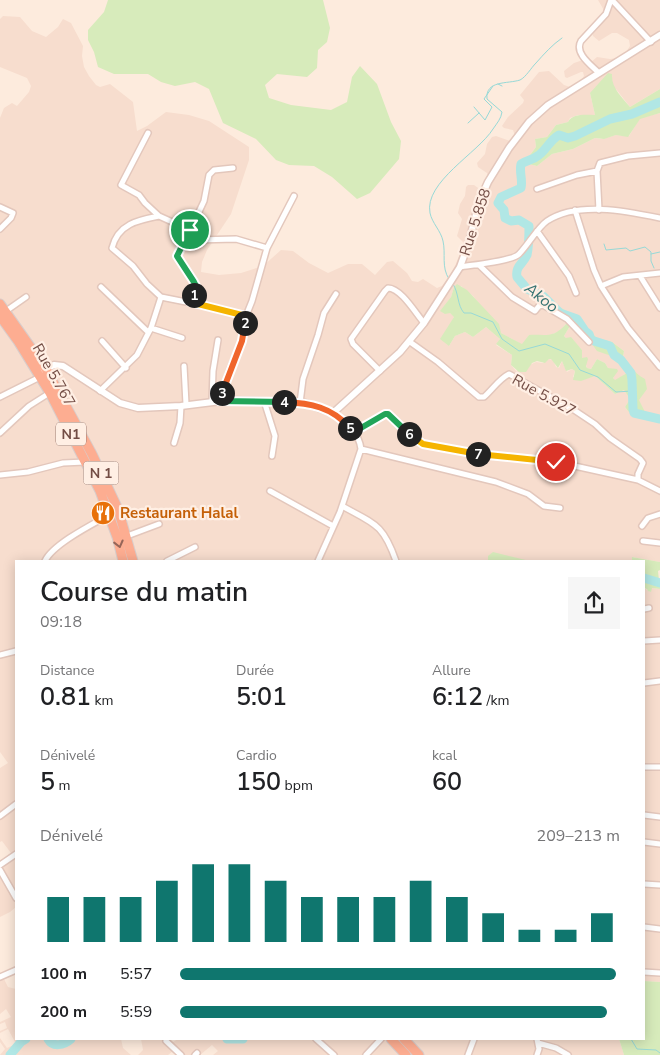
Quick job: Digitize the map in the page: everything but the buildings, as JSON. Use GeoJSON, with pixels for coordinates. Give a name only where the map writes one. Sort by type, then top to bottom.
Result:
{"type":"FeatureCollection","features":[{"type":"Feature","properties":{"kind":"highway","name":"N 1"},"geometry":{"type":"LineString","coordinates":[[2,310],[54,391],[112,496],[127,536],[133,560]]}},
{"type":"Feature","properties":{"kind":"highway","name":"Rue 5.767"},"geometry":{"type":"LineString","coordinates":[[54,391],[110,514],[124,560]]}},
{"type":"Feature","properties":{"kind":"highway"},"geometry":{"type":"LineString","coordinates":[[393,1040],[406,1055]]}},
{"type":"Feature","properties":{"kind":"highway"},"geometry":{"type":"LineString","coordinates":[[405,1040],[419,1055]]}},
{"type":"Feature","properties":{"kind":"street"},"geometry":{"type":"LineString","coordinates":[[600,73],[586,60],[578,45],[606,14],[612,0],[651,42]]}},
{"type":"Feature","properties":{"kind":"street","name":"Rue 5.858"},"geometry":{"type":"LineString","coordinates":[[333,413],[410,342],[424,323],[460,267],[488,182],[509,148],[539,113],[660,35]]}},
{"type":"Feature","properties":{"kind":"street"},"geometry":{"type":"LineString","coordinates":[[148,133],[120,184],[139,194],[159,216],[189,233],[196,240],[236,239],[267,248]]}},
{"type":"Feature","properties":{"kind":"street"},"geometry":{"type":"LineString","coordinates":[[599,210],[598,171],[599,165],[603,161],[628,156],[660,154]]}},
{"type":"Feature","properties":{"kind":"street"},"geometry":{"type":"LineString","coordinates":[[190,302],[196,286],[177,256],[204,201],[210,175],[214,170],[233,168]]}},
{"type":"Feature","properties":{"kind":"street"},"geometry":{"type":"LineString","coordinates":[[537,189],[577,175],[598,171]]}},
{"type":"Feature","properties":{"kind":"street"},"geometry":{"type":"LineString","coordinates":[[216,401],[242,341],[246,316],[267,248],[294,196]]}},
{"type":"Feature","properties":{"kind":"street"},"geometry":{"type":"LineString","coordinates":[[0,206],[13,213],[0,229]]}},
{"type":"Feature","properties":{"kind":"street"},"geometry":{"type":"LineString","coordinates":[[460,267],[515,257],[542,224],[575,210],[599,210],[660,218]]}},
{"type":"Feature","properties":{"kind":"street"},"geometry":{"type":"LineString","coordinates":[[575,210],[601,286],[628,328],[660,367]]}},
{"type":"Feature","properties":{"kind":"street"},"geometry":{"type":"LineString","coordinates":[[159,216],[134,221],[127,225],[116,237],[112,248],[133,266],[161,297],[246,316]]}},
{"type":"Feature","properties":{"kind":"street"},"geometry":{"type":"LineString","coordinates":[[537,231],[569,276],[576,293]]}},
{"type":"Feature","properties":{"kind":"street"},"geometry":{"type":"LineString","coordinates":[[479,265],[512,297],[535,311],[541,305],[567,319],[589,342]]}},
{"type":"Feature","properties":{"kind":"street"},"geometry":{"type":"LineString","coordinates":[[601,286],[623,277],[660,273]]}},
{"type":"Feature","properties":{"kind":"street"},"geometry":{"type":"LineString","coordinates":[[640,276],[660,308]]}},
{"type":"Feature","properties":{"kind":"street"},"geometry":{"type":"LineString","coordinates":[[101,288],[149,330],[182,338]]}},
{"type":"Feature","properties":{"kind":"street"},"geometry":{"type":"LineString","coordinates":[[380,371],[353,344],[351,339],[385,291],[388,288],[395,289],[424,323]]}},
{"type":"Feature","properties":{"kind":"street"},"geometry":{"type":"LineString","coordinates":[[300,403],[303,379],[324,313],[336,294]]}},
{"type":"Feature","properties":{"kind":"street"},"geometry":{"type":"LineString","coordinates":[[2,310],[26,297]]}},
{"type":"Feature","properties":{"kind":"street"},"geometry":{"type":"LineString","coordinates":[[100,391],[126,368],[137,355],[149,330],[161,297]]}},
{"type":"Feature","properties":{"kind":"street"},"geometry":{"type":"LineString","coordinates":[[102,340],[126,368]]}},
{"type":"Feature","properties":{"kind":"street"},"geometry":{"type":"LineString","coordinates":[[216,401],[213,378],[218,340]]}},
{"type":"Feature","properties":{"kind":"street","name":"Rue 5.927"},"geometry":{"type":"LineString","coordinates":[[410,342],[438,362],[479,397],[484,397],[496,386],[502,377],[509,374],[574,410],[595,424],[618,445],[642,461],[638,480]]}},
{"type":"Feature","properties":{"kind":"street"},"geometry":{"type":"LineString","coordinates":[[0,397],[54,365],[63,366],[120,403],[138,408],[216,401],[264,401],[311,404],[333,413],[359,438],[361,449],[342,506],[318,560]]}},
{"type":"Feature","properties":{"kind":"street"},"geometry":{"type":"LineString","coordinates":[[174,443],[184,405],[184,366]]}},
{"type":"Feature","properties":{"kind":"street"},"geometry":{"type":"LineString","coordinates":[[0,433],[29,406],[54,391]]}},
{"type":"Feature","properties":{"kind":"street"},"geometry":{"type":"LineString","coordinates":[[264,401],[275,436],[272,456]]}},
{"type":"Feature","properties":{"kind":"street"},"geometry":{"type":"LineString","coordinates":[[354,432],[383,414],[388,414],[423,444],[483,454],[562,463],[638,480],[660,490]]}},
{"type":"Feature","properties":{"kind":"street"},"geometry":{"type":"LineString","coordinates":[[361,449],[496,482],[528,494],[544,506],[560,508]]}},
{"type":"Feature","properties":{"kind":"street"},"geometry":{"type":"LineString","coordinates":[[0,475],[28,472],[63,463],[85,462]]}},
{"type":"Feature","properties":{"kind":"street"},"geometry":{"type":"LineString","coordinates":[[270,491],[333,526]]}},
{"type":"Feature","properties":{"kind":"street"},"geometry":{"type":"LineString","coordinates":[[342,506],[379,527],[388,540],[396,560]]}},
{"type":"Feature","properties":{"kind":"street"},"geometry":{"type":"LineString","coordinates":[[46,560],[61,544],[110,514]]}},
{"type":"Feature","properties":{"kind":"street"},"geometry":{"type":"LineString","coordinates":[[642,526],[648,518],[660,514]]}},
{"type":"Feature","properties":{"kind":"street"},"geometry":{"type":"LineString","coordinates":[[127,536],[159,524]]}},
{"type":"Feature","properties":{"kind":"street"},"geometry":{"type":"LineString","coordinates":[[642,541],[660,543]]}},
{"type":"Feature","properties":{"kind":"street"},"geometry":{"type":"LineString","coordinates":[[169,560],[195,547]]}},
{"type":"Feature","properties":{"kind":"street"},"geometry":{"type":"LineString","coordinates":[[645,641],[660,640]]}},
{"type":"Feature","properties":{"kind":"street"},"geometry":{"type":"LineString","coordinates":[[0,655],[15,651]]}},
{"type":"Feature","properties":{"kind":"street"},"geometry":{"type":"LineString","coordinates":[[645,683],[660,681]]}},
{"type":"Feature","properties":{"kind":"street"},"geometry":{"type":"LineString","coordinates":[[645,767],[660,767]]}},
{"type":"Feature","properties":{"kind":"street"},"geometry":{"type":"LineString","coordinates":[[0,816],[15,805]]}},
{"type":"Feature","properties":{"kind":"street"},"geometry":{"type":"LineString","coordinates":[[645,815],[660,817]]}},
{"type":"Feature","properties":{"kind":"street"},"geometry":{"type":"LineString","coordinates":[[645,842],[660,844]]}},
{"type":"Feature","properties":{"kind":"street"},"geometry":{"type":"LineString","coordinates":[[0,865],[15,855]]}},
{"type":"Feature","properties":{"kind":"street"},"geometry":{"type":"LineString","coordinates":[[0,870],[2,877],[15,896]]}},
{"type":"Feature","properties":{"kind":"street"},"geometry":{"type":"LineString","coordinates":[[645,884],[660,885]]}},
{"type":"Feature","properties":{"kind":"street"},"geometry":{"type":"LineString","coordinates":[[645,927],[660,929]]}},
{"type":"Feature","properties":{"kind":"street"},"geometry":{"type":"LineString","coordinates":[[0,977],[15,970]]}},
{"type":"Feature","properties":{"kind":"street"},"geometry":{"type":"LineString","coordinates":[[645,972],[660,973]]}},
{"type":"Feature","properties":{"kind":"street"},"geometry":{"type":"LineString","coordinates":[[317,1040],[334,1055]]}},
{"type":"Feature","properties":{"kind":"street"},"geometry":{"type":"LineString","coordinates":[[366,1055],[380,1040]]}},
{"type":"Feature","properties":{"kind":"street"},"geometry":{"type":"LineString","coordinates":[[468,1055],[474,1040]]}},
{"type":"Feature","properties":{"kind":"street"},"geometry":{"type":"LineString","coordinates":[[166,1041],[181,1055]]}},
{"type":"Feature","properties":{"kind":"street"},"geometry":{"type":"LineString","coordinates":[[537,1055],[537,1041],[568,1055]]}},
{"type":"Feature","properties":{"kind":"shaded area"},"geometry":{"type":"Polygon","coordinates":[[[598,0],[660,0],[660,89],[630,107],[616,89],[590,93],[595,115],[578,115],[570,118],[568,122],[556,125],[547,137],[535,139],[536,147],[524,163],[537,166],[552,154],[573,149],[595,138],[602,139],[616,135],[629,136],[640,118],[660,113],[660,562],[632,557],[632,560],[522,560],[488,556],[488,560],[15,560],[15,908],[0,917],[0,862],[11,853],[2,841],[0,842],[0,768],[8,763],[0,752],[0,118],[4,108],[12,103],[17,106],[29,92],[31,86],[27,78],[0,67],[0,19],[3,16],[20,17],[32,31],[46,37],[58,27],[63,19],[71,23],[83,46],[84,67],[89,76],[96,85],[100,87],[110,84],[133,102],[137,131],[166,112],[189,115],[209,121],[249,147],[249,160],[231,214],[207,250],[202,262],[201,272],[219,275],[241,273],[263,266],[281,250],[293,251],[309,263],[328,273],[348,264],[362,264],[375,275],[387,262],[393,261],[407,273],[412,281],[418,282],[423,279],[437,288],[442,286],[449,277],[463,246],[463,242],[457,236],[462,219],[458,213],[460,204],[465,196],[466,187],[474,185],[481,190],[488,177],[487,173],[478,167],[477,163],[485,154],[487,144],[492,137],[496,136],[510,141],[515,136],[513,130],[502,126],[508,117],[523,103],[524,100],[520,95],[539,72],[549,71],[564,85],[570,87],[584,76],[583,72],[581,72],[567,78],[565,77],[564,71],[574,63],[583,60],[590,63],[597,57],[617,58],[626,52],[630,46],[629,40],[617,33],[612,33],[599,41],[593,36],[592,32],[605,12],[598,0]],[[461,286],[454,287],[451,297],[441,311],[454,316],[449,346],[455,336],[465,332],[473,337],[486,327],[500,339],[496,345],[512,355],[511,365],[516,371],[536,362],[543,363],[549,359],[553,360],[556,367],[559,368],[562,361],[567,372],[572,369],[575,371],[573,377],[581,380],[595,376],[615,394],[624,390],[630,399],[625,407],[628,411],[639,400],[635,374],[623,357],[624,351],[612,342],[597,338],[573,315],[545,299],[535,301],[562,317],[576,322],[597,350],[617,358],[627,373],[615,381],[611,369],[597,359],[591,369],[587,368],[584,358],[581,358],[582,350],[571,338],[564,336],[570,326],[566,324],[560,331],[550,335],[529,335],[523,345],[501,333],[473,296],[461,286]]]}},
{"type":"Feature","properties":{"kind":"shaded area"},"geometry":{"type":"Polygon","coordinates":[[[651,588],[660,589],[660,982],[645,981],[645,589],[651,592],[651,588]]]}},
{"type":"Feature","properties":{"kind":"shaded area"},"geometry":{"type":"Polygon","coordinates":[[[15,967],[15,971],[3,977],[8,987],[15,989],[15,1040],[121,1040],[123,1048],[131,1055],[0,1055],[5,1049],[0,1042],[0,1038],[7,1048],[16,1044],[8,1029],[0,1033],[0,1031],[7,1028],[5,1022],[0,1024],[0,1022],[11,1017],[6,1009],[0,1014],[0,973],[15,967]]]}},
{"type":"Feature","properties":{"kind":"shaded area"},"geometry":{"type":"Polygon","coordinates":[[[141,1040],[170,1040],[173,1042],[176,1040],[619,1040],[624,1055],[213,1055],[218,1051],[212,1045],[200,1055],[177,1055],[173,1051],[168,1055],[138,1055],[143,1050],[141,1040]]]}},
{"type":"Feature","properties":{"kind":"green space"},"geometry":{"type":"Polygon","coordinates":[[[108,0],[323,0],[330,28],[327,42],[318,50],[317,68],[307,77],[277,74],[265,85],[269,98],[291,105],[331,110],[347,102],[352,77],[360,66],[377,84],[391,122],[401,141],[399,159],[370,193],[357,199],[332,177],[314,166],[289,165],[276,160],[256,139],[223,123],[209,89],[195,82],[175,86],[161,82],[148,74],[114,74],[98,67],[88,40],[88,30],[104,12],[108,0]]]}},
{"type":"Feature","properties":{"kind":"green space"},"geometry":{"type":"Polygon","coordinates":[[[608,73],[612,74],[615,88],[630,107],[660,89],[660,113],[640,119],[628,137],[616,135],[604,139],[595,138],[573,149],[552,154],[537,166],[524,163],[536,147],[535,139],[547,137],[556,125],[568,122],[573,117],[595,115],[590,93],[608,73]]]}},
{"type":"Feature","properties":{"kind":"green space"},"geometry":{"type":"Polygon","coordinates":[[[457,284],[467,290],[499,324],[501,333],[522,344],[529,335],[553,334],[568,324],[570,326],[564,336],[566,338],[571,337],[582,350],[582,358],[587,357],[588,359],[587,368],[591,369],[597,359],[605,363],[608,368],[617,369],[618,371],[613,378],[615,380],[627,373],[617,358],[597,351],[576,322],[562,317],[541,303],[531,299],[531,297],[533,295],[551,302],[573,315],[597,338],[612,342],[624,351],[623,357],[645,379],[647,389],[639,400],[645,412],[637,418],[625,407],[630,399],[624,390],[615,394],[595,376],[581,381],[573,380],[575,371],[572,369],[566,371],[562,361],[558,368],[551,359],[545,363],[537,361],[532,363],[526,372],[519,372],[511,365],[512,355],[496,344],[500,339],[486,327],[473,337],[465,332],[455,336],[449,346],[440,339],[454,317],[450,313],[445,314],[440,311],[451,297],[457,284]]]}},
{"type":"Feature","properties":{"kind":"green space"},"geometry":{"type":"Polygon","coordinates":[[[493,552],[526,560],[488,560],[488,556],[493,552]]]}},
{"type":"Feature","properties":{"kind":"green space"},"geometry":{"type":"Polygon","coordinates":[[[632,557],[660,562],[660,570],[658,571],[660,589],[652,588],[651,592],[645,588],[645,560],[632,560],[632,557]]]}},
{"type":"Feature","properties":{"kind":"green space"},"geometry":{"type":"Polygon","coordinates":[[[645,981],[660,982],[660,1055],[624,1055],[619,1040],[645,1040],[645,981]]]}},
{"type":"Feature","properties":{"kind":"waterway","name":"Akoo"},"geometry":{"type":"LineString","coordinates":[[449,279],[444,265],[442,237],[430,213],[430,201],[435,190],[443,179],[486,138],[500,119],[502,112],[487,99],[487,93],[490,89],[498,84],[522,79],[548,50],[562,38]]}},
{"type":"Feature","properties":{"kind":"waterway","name":"Akoo"},"geometry":{"type":"LineString","coordinates":[[498,84],[502,86]]}},
{"type":"Feature","properties":{"kind":"waterway"},"geometry":{"type":"LineString","coordinates":[[474,107],[485,120],[492,107],[484,99],[493,86]]}},
{"type":"Feature","properties":{"kind":"waterway","name":"Akoo"},"geometry":{"type":"LineString","coordinates":[[660,102],[632,114],[610,119],[575,136],[568,138],[559,135],[539,155],[521,164],[521,188],[501,197],[498,203],[504,210],[505,218],[511,221],[519,220],[529,226],[527,255],[518,268],[517,277],[527,289],[543,296],[560,313],[577,319],[589,334],[591,340],[610,346],[614,355],[621,360],[631,373],[634,413],[660,419]]}},
{"type":"Feature","properties":{"kind":"waterway"},"geometry":{"type":"LineString","coordinates":[[468,123],[479,113]]}},
{"type":"Feature","properties":{"kind":"waterway"},"geometry":{"type":"LineString","coordinates":[[604,244],[606,250],[626,248],[630,251],[645,247],[651,252],[651,261],[654,268]]}},
{"type":"Feature","properties":{"kind":"waterway"},"geometry":{"type":"LineString","coordinates":[[651,254],[660,252]]}},
{"type":"Feature","properties":{"kind":"waterway"},"geometry":{"type":"LineString","coordinates":[[453,284],[464,313],[471,313],[493,322],[502,339],[519,351],[545,344],[569,354],[580,370],[598,377],[616,392],[632,391]]}},
{"type":"Feature","properties":{"kind":"waterway","name":"Akoo"},"geometry":{"type":"LineString","coordinates":[[645,578],[660,583]]}},
{"type":"Feature","properties":{"kind":"waterway"},"geometry":{"type":"LineString","coordinates":[[10,1055],[24,1040]]}},
{"type":"Feature","properties":{"kind":"waterway"},"geometry":{"type":"LineString","coordinates":[[49,1040],[56,1045],[70,1040]]}},
{"type":"Feature","properties":{"kind":"waterway"},"geometry":{"type":"LineString","coordinates":[[632,1040],[637,1049],[656,1050],[660,1053]]}},
{"type":"Feature","properties":{"kind":"place","name":"Restaurant Halal"},"geometry":{"type":"Point","coordinates":[103,513]}},
{"type":"Feature","properties":{"kind":"route"},"geometry":{"type":"LineString","coordinates":[[190,230],[177,256],[196,286],[190,302],[246,316],[242,341],[219,401],[311,404],[333,413],[354,432],[377,417],[388,414],[423,444],[483,454],[556,462]]}}]}
